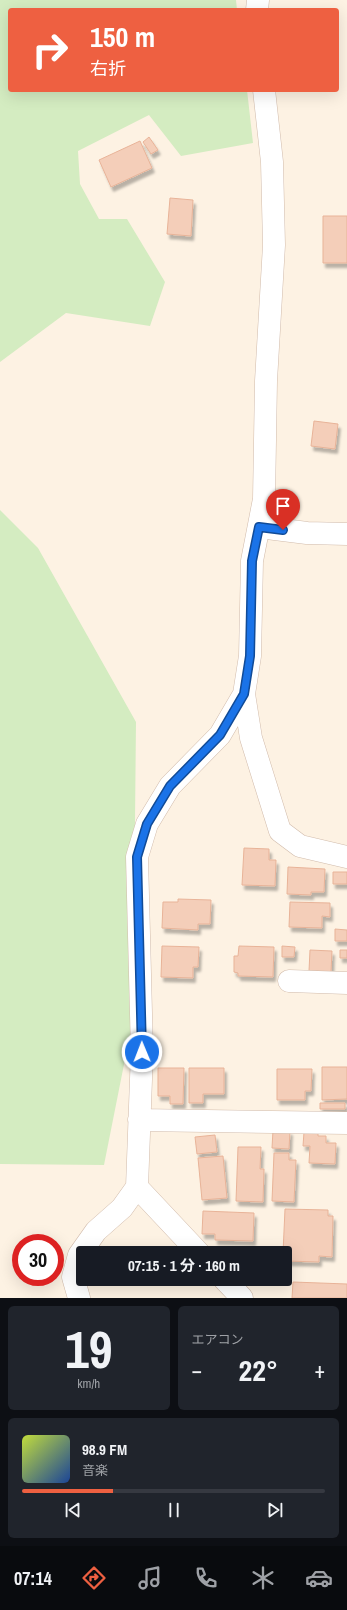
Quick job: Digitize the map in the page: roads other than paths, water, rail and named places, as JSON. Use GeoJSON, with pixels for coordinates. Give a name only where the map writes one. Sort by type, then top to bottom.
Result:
{"type":"FeatureCollection","features":[{"type":"Feature","properties":{"kind":"street"},"geometry":{"type":"LineString","coordinates":[[264,92],[272,162],[274,245],[266,381],[264,499],[252,561],[250,656],[244,694],[251,738],[280,831],[300,846],[347,857]]}},
{"type":"Feature","properties":{"kind":"street"},"geometry":{"type":"LineString","coordinates":[[259,527],[307,533],[347,534]]}},
{"type":"Feature","properties":{"kind":"street"},"geometry":{"type":"LineString","coordinates":[[79,1298],[73,1277],[79,1254],[96,1231],[122,1208],[136,1187],[142,1052],[137,857],[147,824],[170,786],[220,735],[244,694]]}},
{"type":"Feature","properties":{"kind":"street"},"geometry":{"type":"LineString","coordinates":[[289,981],[347,983]]}},
{"type":"Feature","properties":{"kind":"street"},"geometry":{"type":"LineString","coordinates":[[139,1120],[347,1123]]}},
{"type":"Feature","properties":{"kind":"street"},"geometry":{"type":"LineString","coordinates":[[136,1187],[192,1246]]}},
{"type":"Feature","properties":{"kind":"street"},"geometry":{"type":"LineString","coordinates":[[231,1286],[242,1298]]}}]}
